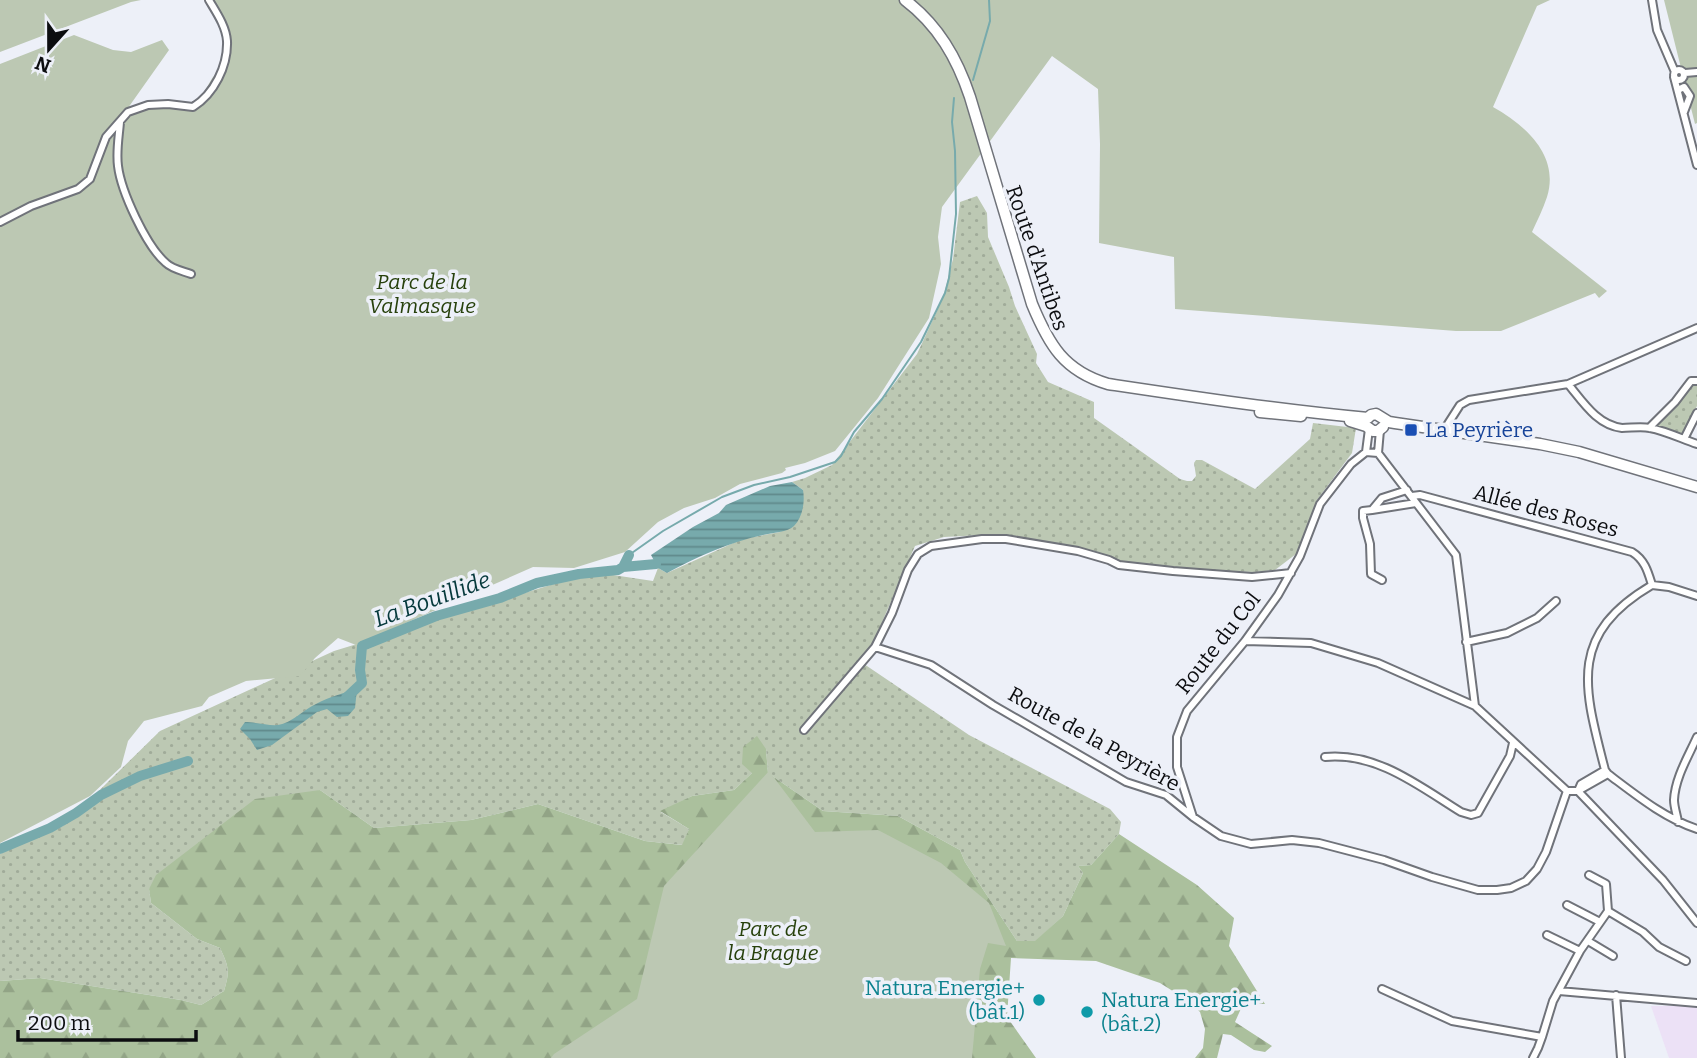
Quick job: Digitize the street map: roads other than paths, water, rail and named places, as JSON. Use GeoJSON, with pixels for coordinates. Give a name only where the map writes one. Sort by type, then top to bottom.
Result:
{"type":"FeatureCollection","features":[{"type":"Feature","properties":{"kind":"main road","name":"Route d'Antibes"},"geometry":{"type":"LineString","coordinates":[[897,0],[926,25],[947,56],[1030,309],[1052,353],[1070,371],[1108,388],[1368,424]]}},
{"type":"Feature","properties":{"kind":"main road","name":"Route d'Antibes"},"geometry":{"type":"LineString","coordinates":[[905,0],[929,21],[945,41],[958,65],[1032,304],[1054,349],[1072,367],[1098,381],[1202,401]]}},
{"type":"Feature","properties":{"kind":"main road"},"geometry":{"type":"LineString","coordinates":[[1382,425],[1376,414],[1371,415],[1368,424],[1376,432],[1382,425],[1395,423],[1540,444],[1579,452],[1697,490]]}},
{"type":"Feature","properties":{"kind":"main road"},"geometry":{"type":"LineString","coordinates":[[1382,425],[1538,449],[1697,490]]}},
{"type":"Feature","properties":{"kind":"street"},"geometry":{"type":"LineString","coordinates":[[0,222],[31,206],[78,190],[90,179],[106,137],[128,112],[148,105],[192,107],[201,102],[224,66],[227,39],[222,22],[209,0]]}},
{"type":"Feature","properties":{"kind":"street"},"geometry":{"type":"LineString","coordinates":[[1652,0],[1657,30],[1681,89],[1697,165]]}},
{"type":"Feature","properties":{"kind":"street"},"geometry":{"type":"LineString","coordinates":[[1675,74],[1677,80],[1680,80],[1697,72]]}},
{"type":"Feature","properties":{"kind":"street"},"geometry":{"type":"LineString","coordinates":[[1681,89],[1684,76]]}},
{"type":"Feature","properties":{"kind":"street"},"geometry":{"type":"LineString","coordinates":[[120,120],[117,164],[121,184],[140,227],[163,260],[191,274]]}},
{"type":"Feature","properties":{"kind":"street"},"geometry":{"type":"LineString","coordinates":[[1444,430],[1460,405],[1469,400],[1568,384],[1697,328]]}},
{"type":"Feature","properties":{"kind":"street"},"geometry":{"type":"LineString","coordinates":[[1649,428],[1691,382],[1697,381]]}},
{"type":"Feature","properties":{"kind":"street"},"geometry":{"type":"LineString","coordinates":[[1568,384],[1603,422],[1623,428],[1649,428],[1697,444]]}},
{"type":"Feature","properties":{"kind":"street"},"geometry":{"type":"LineString","coordinates":[[1455,413],[1458,432]]}},
{"type":"Feature","properties":{"kind":"street"},"geometry":{"type":"LineString","coordinates":[[1684,439],[1697,413]]}},
{"type":"Feature","properties":{"kind":"street"},"geometry":{"type":"LineString","coordinates":[[1368,424],[1366,452],[1378,453]]}},
{"type":"Feature","properties":{"kind":"street"},"geometry":{"type":"LineString","coordinates":[[1382,425],[1378,453],[1455,555],[1475,706]]}},
{"type":"Feature","properties":{"kind":"street","name":"Route du Col"},"geometry":{"type":"LineString","coordinates":[[1193,817],[1177,767],[1177,737],[1187,711],[1245,641],[1291,573],[1320,504],[1352,464],[1366,452]]}},
{"type":"Feature","properties":{"kind":"street","name":"Allée des Roses"},"geometry":{"type":"LineString","coordinates":[[1372,510],[1420,495],[1632,552],[1640,557],[1653,585]]}},
{"type":"Feature","properties":{"kind":"street"},"geometry":{"type":"LineString","coordinates":[[1382,580],[1371,574],[1370,544],[1363,511],[1372,510],[1382,498],[1412,496]]}},
{"type":"Feature","properties":{"kind":"street"},"geometry":{"type":"LineString","coordinates":[[803,730],[875,647],[892,613],[908,570],[919,554],[931,546],[982,539],[1006,539],[1078,551],[1119,565],[1252,577],[1291,573]]}},
{"type":"Feature","properties":{"kind":"street"},"geometry":{"type":"LineString","coordinates":[[1697,596],[1653,585],[1621,606],[1597,638],[1587,677],[1590,709],[1607,772],[1645,802],[1678,822],[1697,829]]}},
{"type":"Feature","properties":{"kind":"street"},"geometry":{"type":"LineString","coordinates":[[1466,642],[1507,633],[1538,618],[1556,601]]}},
{"type":"Feature","properties":{"kind":"street"},"geometry":{"type":"LineString","coordinates":[[1245,641],[1311,643],[1322,646],[1378,663],[1475,706],[1567,791],[1578,791],[1607,772]]}},
{"type":"Feature","properties":{"kind":"street","name":"Route de la Peyrière"},"geometry":{"type":"LineString","coordinates":[[875,647],[931,665],[1106,771],[1126,782],[1166,795],[1221,836],[1251,844],[1292,840],[1319,843],[1384,860],[1478,890],[1511,888],[1526,881],[1537,869],[1546,852],[1567,791]]}},
{"type":"Feature","properties":{"kind":"street"},"geometry":{"type":"LineString","coordinates":[[1678,822],[1674,801],[1677,785],[1697,737]]}},
{"type":"Feature","properties":{"kind":"street"},"geometry":{"type":"LineString","coordinates":[[1325,757],[1351,757],[1372,761],[1402,775],[1461,813],[1471,815],[1478,813],[1510,757],[1513,743]]}},
{"type":"Feature","properties":{"kind":"street"},"geometry":{"type":"LineString","coordinates":[[1578,791],[1663,880],[1697,923]]}},
{"type":"Feature","properties":{"kind":"street"},"geometry":{"type":"LineString","coordinates":[[1533,1058],[1553,1001],[1580,951],[1608,911],[1606,884],[1588,875]]}},
{"type":"Feature","properties":{"kind":"street"},"geometry":{"type":"LineString","coordinates":[[1567,905],[1601,922]]}},
{"type":"Feature","properties":{"kind":"street"},"geometry":{"type":"LineString","coordinates":[[1608,911],[1643,932],[1659,947],[1686,961]]}},
{"type":"Feature","properties":{"kind":"street"},"geometry":{"type":"LineString","coordinates":[[1547,935],[1580,951]]}},
{"type":"Feature","properties":{"kind":"street"},"geometry":{"type":"LineString","coordinates":[[1588,941],[1613,956]]}},
{"type":"Feature","properties":{"kind":"street"},"geometry":{"type":"LineString","coordinates":[[1382,989],[1452,1021],[1542,1037]]}},
{"type":"Feature","properties":{"kind":"street"},"geometry":{"type":"LineString","coordinates":[[1559,991],[1697,1003]]}},
{"type":"Feature","properties":{"kind":"street"},"geometry":{"type":"LineString","coordinates":[[1616,995],[1621,1058]]}},
{"type":"Feature","properties":{"kind":"water"},"geometry":{"type":"Polygon","coordinates":[[[792,482],[803,490],[804,499],[799,518],[791,528],[726,546],[667,573],[658,568],[651,555],[719,513],[726,505],[770,486],[792,482]]]}},
{"type":"Feature","properties":{"kind":"water"},"geometry":{"type":"Polygon","coordinates":[[[357,689],[355,708],[348,716],[337,717],[327,709],[317,712],[272,745],[257,750],[240,729],[245,722],[283,724],[321,702],[357,689]]]}},
{"type":"Feature","properties":{"kind":"waterway"},"geometry":{"type":"LineString","coordinates":[[973,80],[990,21],[989,0]]}},
{"type":"Feature","properties":{"kind":"waterway"},"geometry":{"type":"LineString","coordinates":[[629,555],[663,531],[722,497],[835,462],[854,432],[882,399],[921,342],[945,293],[949,278],[956,214],[952,122],[954,98]]}},
{"type":"Feature","properties":{"kind":"waterway","name":"La Bouillide"},"geometry":{"type":"LineString","coordinates":[[346,698],[362,683],[362,646],[436,616],[500,598],[537,583],[579,574],[618,570],[623,567],[629,555]]}},
{"type":"Feature","properties":{"kind":"waterway"},"geometry":{"type":"LineString","coordinates":[[623,567],[656,564]]}},
{"type":"Feature","properties":{"kind":"waterway","name":"La Bouillide"},"geometry":{"type":"LineString","coordinates":[[0,849],[50,828],[101,795],[140,776],[188,761]]}},
{"type":"Feature","properties":{"kind":"place","name":"La Peyrière"},"geometry":{"type":"Point","coordinates":[1411,430]}},
{"type":"Feature","properties":{"kind":"place","name":"Natura Energie+ (bât.1)"},"geometry":{"type":"Point","coordinates":[1039,1000]}},
{"type":"Feature","properties":{"kind":"place","name":"Natura Energie+ (bât.2)"},"geometry":{"type":"Point","coordinates":[1087,1012]}},
{"type":"Feature","properties":{"kind":"park label","name":"Parc de la Valmasque"},"geometry":{"type":"Point","coordinates":[422,294]}},
{"type":"Feature","properties":{"kind":"park label","name":"Parc de la Brague"},"geometry":{"type":"Point","coordinates":[773,941]}}]}
